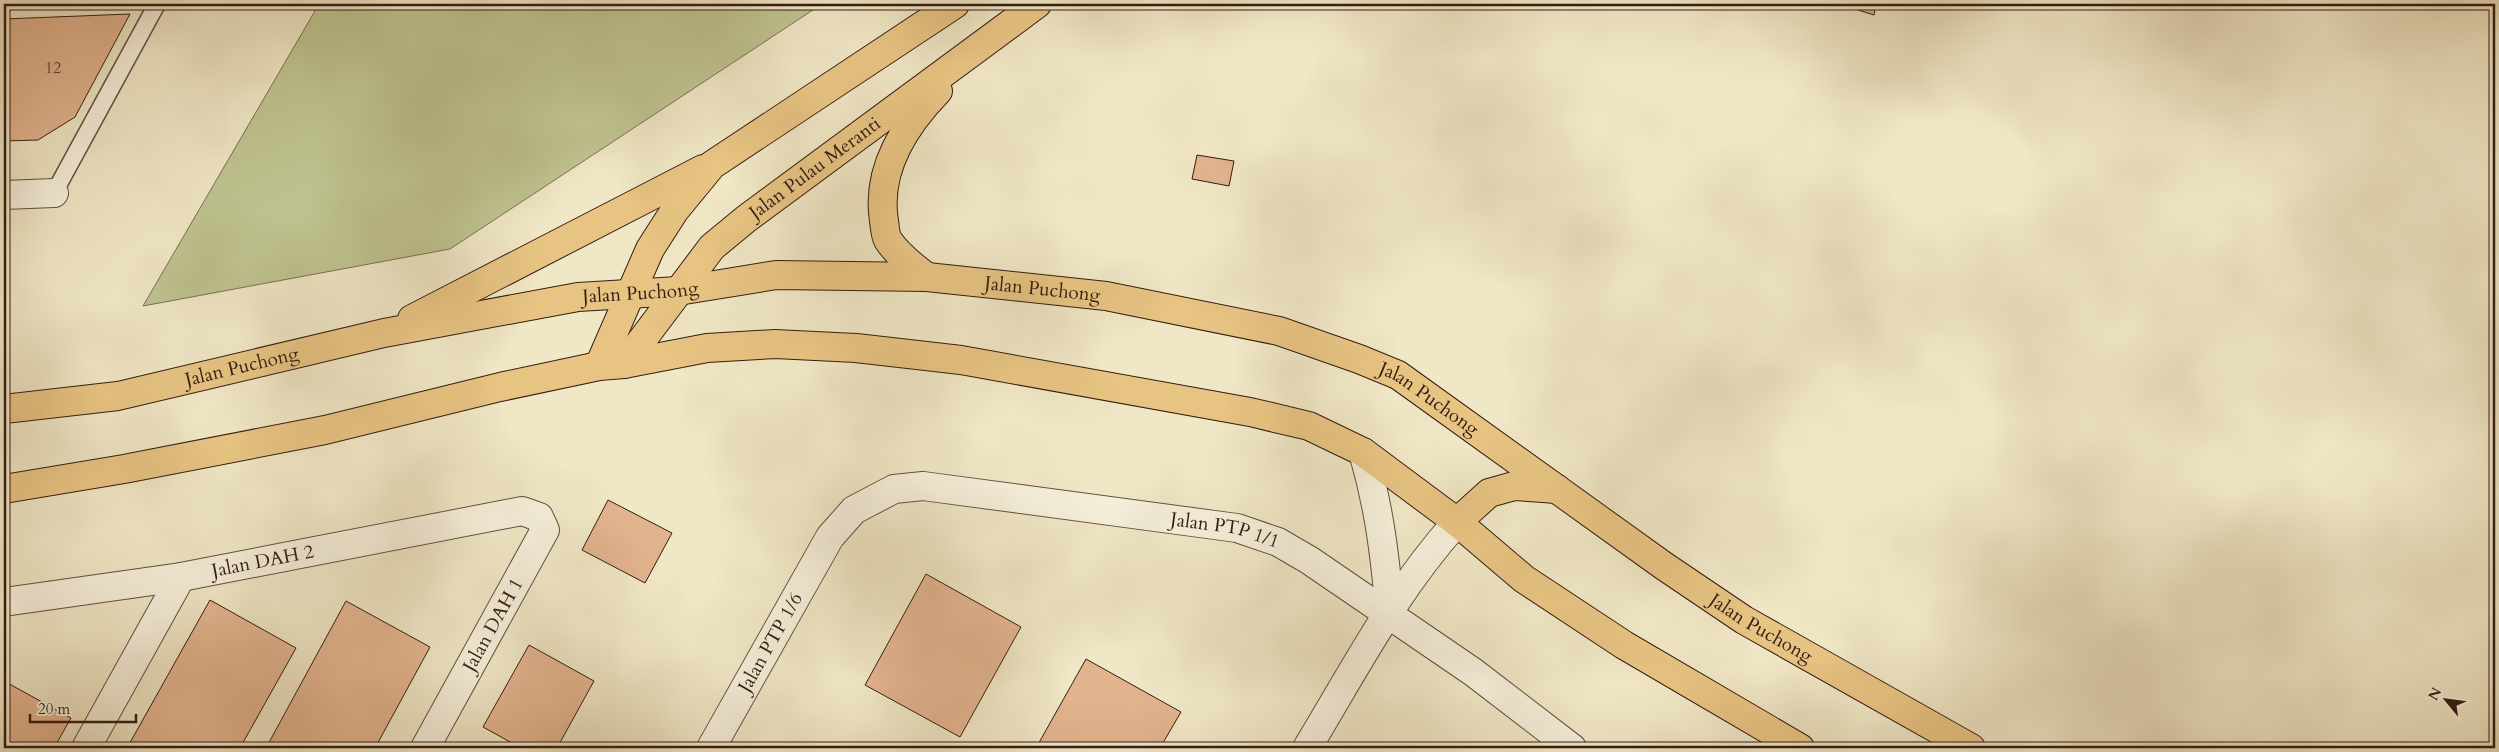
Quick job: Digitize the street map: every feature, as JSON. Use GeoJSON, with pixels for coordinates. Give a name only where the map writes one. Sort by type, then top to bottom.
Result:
{"type":"FeatureCollection","features":[{"type":"Feature","properties":{"kind":"main road"},"geometry":{"type":"LineString","coordinates":[[384,333],[712,164],[955,4]]}},
{"type":"Feature","properties":{"kind":"main road","name":"Jalan Pulau Meranti"},"geometry":{"type":"LineString","coordinates":[[612,365],[678,290],[712,247],[746,219],[1037,4]]}},
{"type":"Feature","properties":{"kind":"main road"},"geometry":{"type":"LineString","coordinates":[[927,277],[905,260],[887,238],[882,204],[886,174],[901,137],[923,106],[984,43]]}},
{"type":"Feature","properties":{"kind":"main road"},"geometry":{"type":"LineString","coordinates":[[612,365],[632,294],[650,249],[675,210],[712,164]]}},
{"type":"Feature","properties":{"kind":"main road","name":"Jalan Puchong"},"geometry":{"type":"LineString","coordinates":[[4,409],[118,396],[384,333],[578,297],[678,290],[776,275],[927,277],[1106,296],[1279,331],[1360,359],[1398,375],[1744,620],[1971,748]]}},
{"type":"Feature","properties":{"kind":"main road"},"geometry":{"type":"LineString","coordinates":[[4,488],[124,468],[325,430],[500,387],[707,348],[775,344],[856,348],[961,360],[1310,426],[1363,452],[1457,522],[1524,579],[1624,645],[1800,748]]}},
{"type":"Feature","properties":{"kind":"main road"},"geometry":{"type":"LineString","coordinates":[[1457,522],[1489,493],[1514,486],[1557,489]]}},
{"type":"Feature","properties":{"kind":"street"},"geometry":{"type":"LineString","coordinates":[[4,195],[54,193]]}},
{"type":"Feature","properties":{"kind":"street"},"geometry":{"type":"LineString","coordinates":[[1363,452],[1376,497],[1384,548],[1390,613]]}},
{"type":"Feature","properties":{"kind":"street","name":"Jalan PTP 1/1"},"geometry":{"type":"LineString","coordinates":[[830,537],[854,510],[894,489],[923,486],[1237,528],[1278,542],[1390,613],[1474,672],[1572,748]]}},
{"type":"Feature","properties":{"kind":"street","name":"Jalan DAH 2"},"geometry":{"type":"LineString","coordinates":[[4,602],[181,577],[522,511]]}},
{"type":"Feature","properties":{"kind":"street","name":"Jalan DAH 1"},"geometry":{"type":"LineString","coordinates":[[425,748],[545,530],[539,517],[522,511]]}},
{"type":"Feature","properties":{"kind":"street"},"geometry":{"type":"LineString","coordinates":[[1307,748],[1390,613],[1433,548],[1457,522]]}},
{"type":"Feature","properties":{"kind":"street","name":"Jalan PTP 1/6"},"geometry":{"type":"LineString","coordinates":[[711,748],[830,537]]}},
{"type":"Feature","properties":{"kind":"street"},"geometry":{"type":"LineString","coordinates":[[86,748],[181,577]]}},
{"type":"Feature","properties":{"kind":"lane"},"geometry":{"type":"LineString","coordinates":[[54,193],[157,4]]}},
{"type":"Feature","properties":{"kind":"green space"},"geometry":{"type":"Polygon","coordinates":[[[319,4],[822,4],[450,249],[143,306],[319,4]]]}},
{"type":"Feature","properties":{"kind":"building"},"geometry":{"type":"Polygon","coordinates":[[[1839,4],[1876,4],[1874,15],[1839,4]]]}},
{"type":"Feature","properties":{"kind":"building"},"geometry":{"type":"Polygon","coordinates":[[[130,14],[75,117],[38,140],[4,141],[4,19],[130,14]]]}},
{"type":"Feature","properties":{"kind":"building"},"geometry":{"type":"Polygon","coordinates":[[[1197,155],[1234,161],[1229,186],[1192,179],[1197,155]]]}},
{"type":"Feature","properties":{"kind":"building"},"geometry":{"type":"Polygon","coordinates":[[[608,500],[672,533],[645,583],[582,550],[608,500]]]}},
{"type":"Feature","properties":{"kind":"building"},"geometry":{"type":"Polygon","coordinates":[[[926,574],[1021,627],[960,737],[865,685],[926,574]]]}},
{"type":"Feature","properties":{"kind":"building"},"geometry":{"type":"Polygon","coordinates":[[[210,600],[296,648],[240,748],[127,748],[210,600]]]}},
{"type":"Feature","properties":{"kind":"building"},"geometry":{"type":"Polygon","coordinates":[[[346,601],[430,647],[375,748],[266,748],[346,601]]]}},
{"type":"Feature","properties":{"kind":"building"},"geometry":{"type":"Polygon","coordinates":[[[529,645],[594,681],[557,748],[521,748],[483,727],[529,645]]]}},
{"type":"Feature","properties":{"kind":"building"},"geometry":{"type":"Polygon","coordinates":[[[1086,659],[1181,712],[1160,748],[1036,748],[1086,659]]]}},
{"type":"Feature","properties":{"kind":"building"},"geometry":{"type":"Polygon","coordinates":[[[4,681],[71,718],[54,748],[4,748],[4,681]]]}}]}
